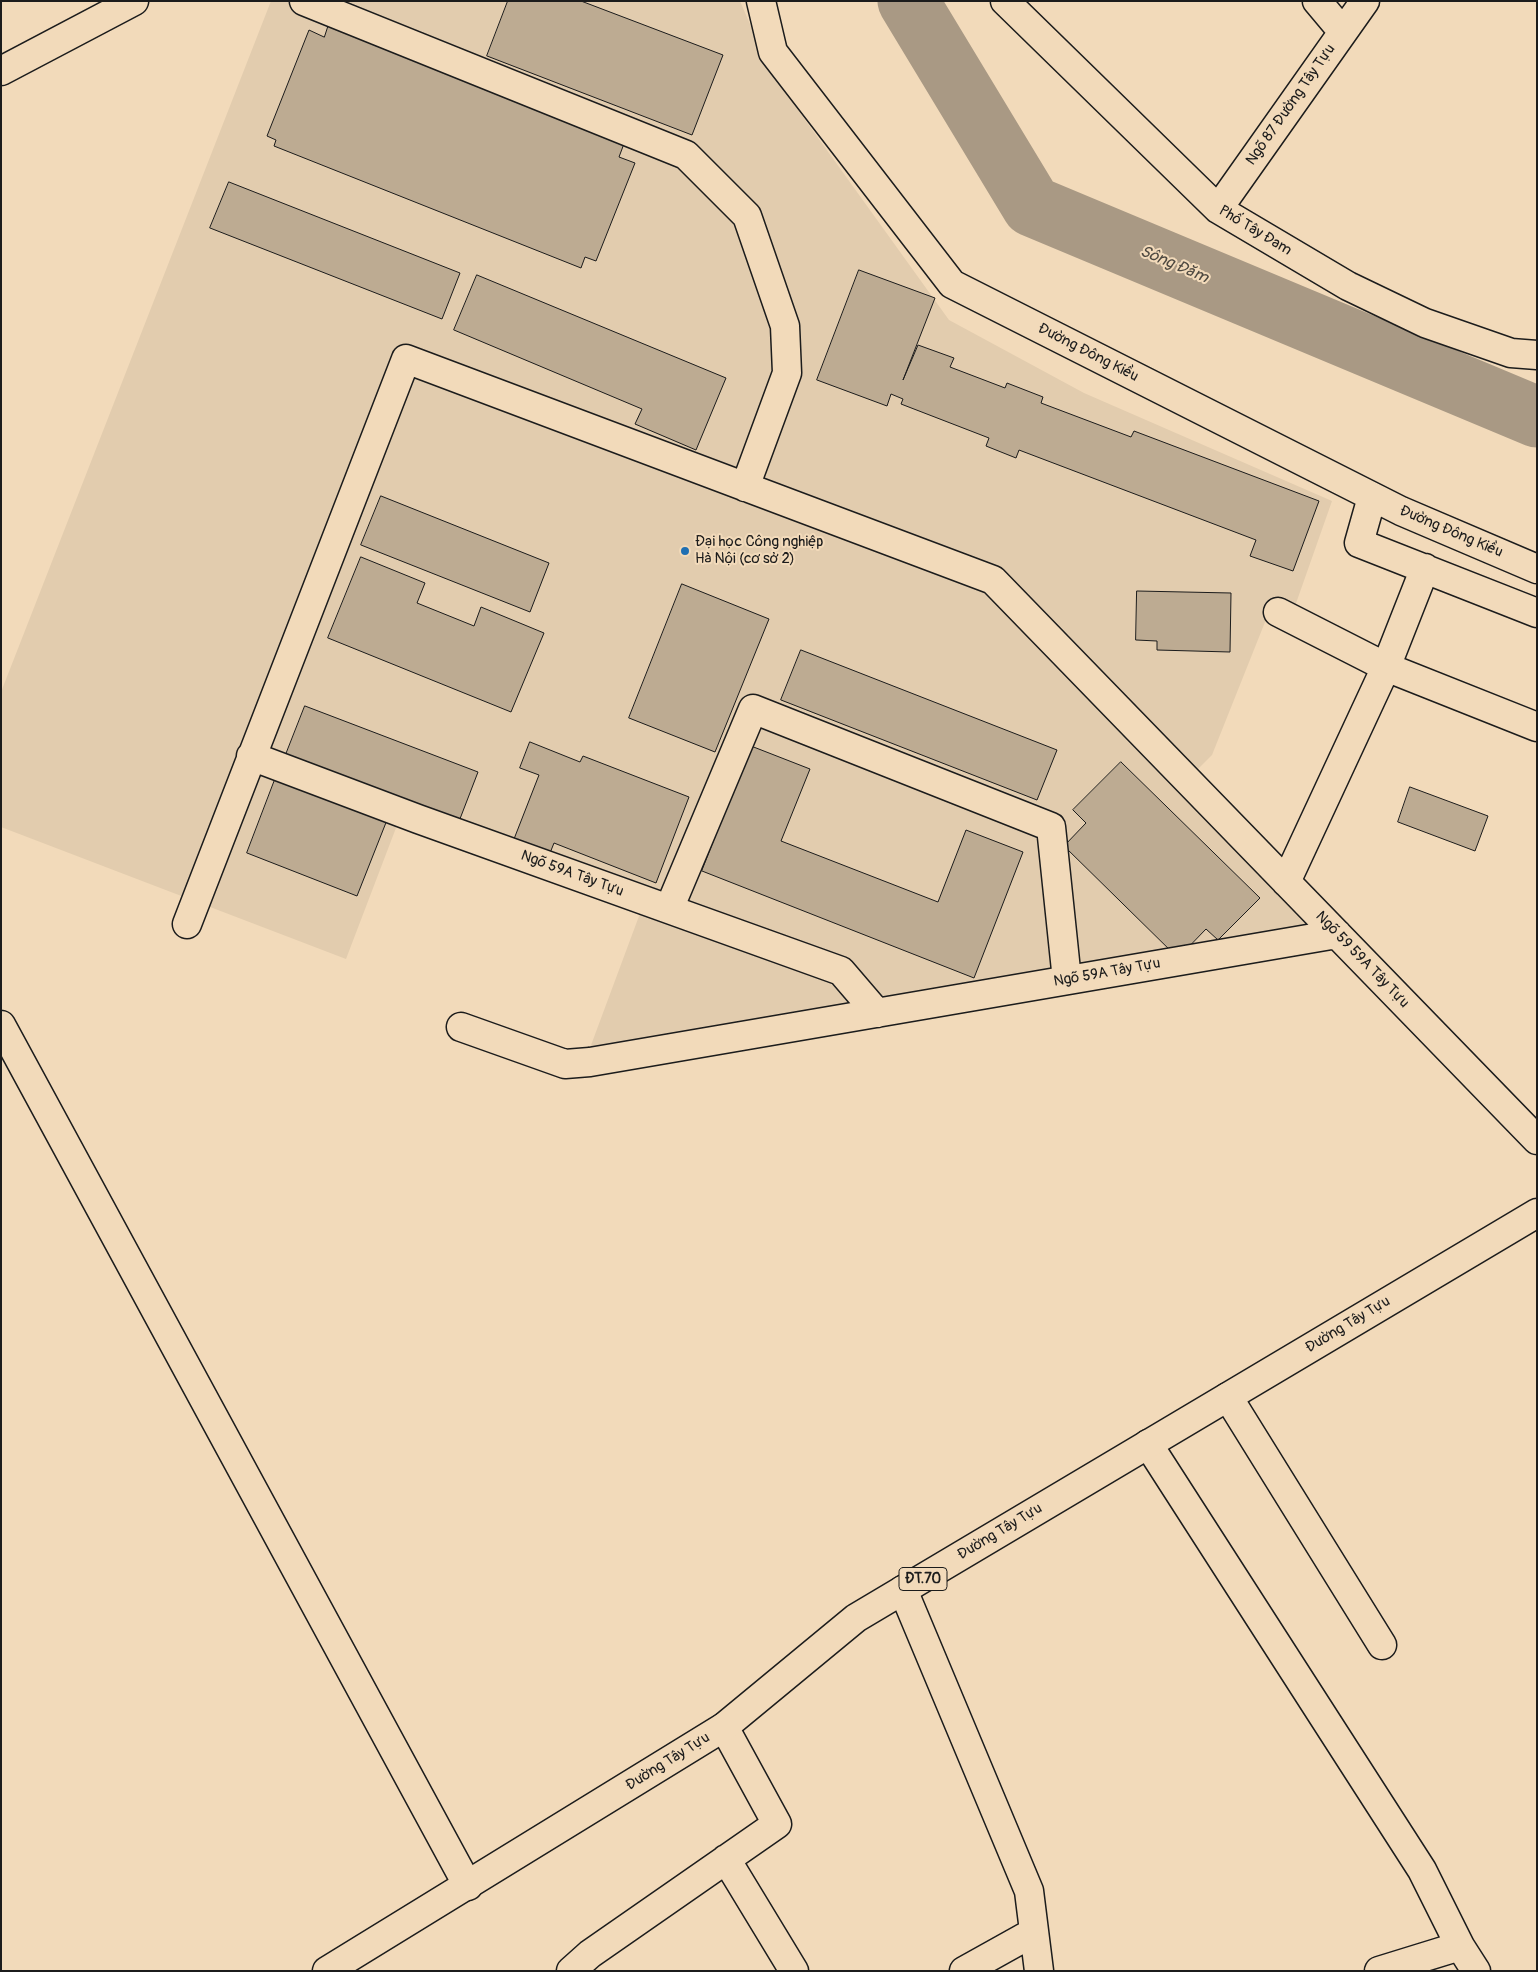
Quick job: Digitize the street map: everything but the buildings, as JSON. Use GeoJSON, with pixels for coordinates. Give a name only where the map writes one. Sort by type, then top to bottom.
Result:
{"type":"FeatureCollection","features":[{"type":"Feature","properties":{"kind":"street"},"geometry":{"type":"LineString","coordinates":[[1,71],[134,1]]}},
{"type":"Feature","properties":{"kind":"street"},"geometry":{"type":"LineString","coordinates":[[304,1],[686,154],[747,216],[785,326],[787,373],[744,487]]}},
{"type":"Feature","properties":{"kind":"street","name":"Đường Đông Kiều"},"geometry":{"type":"LineString","coordinates":[[761,1],[773,52],[952,284],[1372,497],[1537,569]]}},
{"type":"Feature","properties":{"kind":"street","name":"Phố Tây Đam"},"geometry":{"type":"LineString","coordinates":[[1005,1],[1218,209],[1348,286],[1425,322],[1511,353],[1537,355]]}},
{"type":"Feature","properties":{"kind":"street"},"geometry":{"type":"LineString","coordinates":[[1317,1],[1343,32]]}},
{"type":"Feature","properties":{"kind":"street","name":"Ngõ 87 Đường Tây Tựu"},"geometry":{"type":"LineString","coordinates":[[1218,209],[1365,1]]}},
{"type":"Feature","properties":{"kind":"street","name":"Ngõ 59 59A Tây Tựu"},"geometry":{"type":"LineString","coordinates":[[251,756],[406,359],[993,580],[1537,1140]]}},
{"type":"Feature","properties":{"kind":"street"},"geometry":{"type":"LineString","coordinates":[[1372,497],[1360,543],[1537,613]]}},
{"type":"Feature","properties":{"kind":"street"},"geometry":{"type":"LineString","coordinates":[[1286,882],[1386,666],[1425,568]]}},
{"type":"Feature","properties":{"kind":"street"},"geometry":{"type":"LineString","coordinates":[[1278,612],[1386,666],[1537,727]]}},
{"type":"Feature","properties":{"kind":"street"},"geometry":{"type":"LineString","coordinates":[[669,909],[753,710],[1052,827],[1067,980]]}},
{"type":"Feature","properties":{"kind":"street"},"geometry":{"type":"LineString","coordinates":[[187,924],[251,756]]}},
{"type":"Feature","properties":{"kind":"street","name":"Ngõ 59A Tây Tựu"},"geometry":{"type":"LineString","coordinates":[[251,756],[841,971],[877,1013]]}},
{"type":"Feature","properties":{"kind":"street","name":"Ngõ 59A Tây Tựu"},"geometry":{"type":"LineString","coordinates":[[461,1026],[565,1064],[590,1062],[1336,934]]}},
{"type":"Feature","properties":{"kind":"street"},"geometry":{"type":"LineString","coordinates":[[1,1026],[468,1886]]}},
{"type":"Feature","properties":{"kind":"street","name":"Đường Tây Tựu"},"geometry":{"type":"LineString","coordinates":[[327,1971],[724,1727],[856,1618],[1537,1213]]}},
{"type":"Feature","properties":{"kind":"street"},"geometry":{"type":"LineString","coordinates":[[1228,1397],[1382,1646]]}},
{"type":"Feature","properties":{"kind":"street"},"geometry":{"type":"LineString","coordinates":[[1148,1444],[1422,1870],[1460,1946],[1476,1971]]}},
{"type":"Feature","properties":{"kind":"street"},"geometry":{"type":"LineString","coordinates":[[903,1590],[1029,1891],[1039,1971]]}},
{"type":"Feature","properties":{"kind":"street"},"geometry":{"type":"LineString","coordinates":[[588,1965],[726,1859],[777,1824],[724,1727]]}},
{"type":"Feature","properties":{"kind":"street"},"geometry":{"type":"LineString","coordinates":[[726,1859],[794,1971]]}},
{"type":"Feature","properties":{"kind":"street"},"geometry":{"type":"LineString","coordinates":[[964,1971],[1034,1932]]}},
{"type":"Feature","properties":{"kind":"street"},"geometry":{"type":"LineString","coordinates":[[1379,1971],[1410,1966],[1460,1946]]}},
{"type":"Feature","properties":{"kind":"shaded area","name":"Đại học Công nghiệp Hà Nội (cơ sở 2)"},"geometry":{"type":"Polygon","coordinates":[[[271,1],[740,1],[770,71],[949,320],[1084,393],[1332,501],[1294,609],[1273,602],[1212,755],[1188,779],[1315,927],[587,1056],[642,908],[399,820],[346,959],[1,827],[1,692],[271,1]]]}},
{"type":"Feature","properties":{"kind":"waterway","name":"Sông Đăm"},"geometry":{"type":"LineString","coordinates":[[908,1],[1032,206],[1537,417]]}},
{"type":"Feature","properties":{"kind":"place","name":"Đại học Công nghiệp Hà Nội (cơ sở 2)"},"geometry":{"type":"Point","coordinates":[685,551]}}]}
